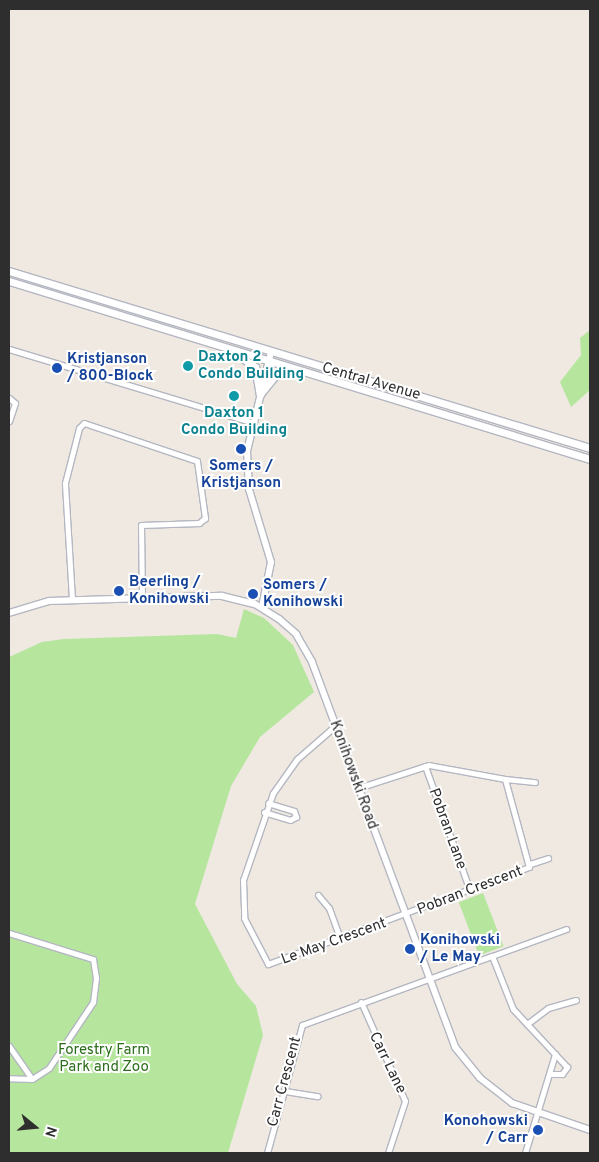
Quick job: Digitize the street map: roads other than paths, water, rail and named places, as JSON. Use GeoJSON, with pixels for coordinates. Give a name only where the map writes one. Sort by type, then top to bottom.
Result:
{"type":"FeatureCollection","features":[{"type":"Feature","properties":{"kind":"main road","name":"Central Avenue"},"geometry":{"type":"LineString","coordinates":[[9,271],[590,448]]}},
{"type":"Feature","properties":{"kind":"main road","name":"Central Avenue"},"geometry":{"type":"LineString","coordinates":[[9,281],[590,459]]}},
{"type":"Feature","properties":{"kind":"main road"},"geometry":{"type":"LineString","coordinates":[[226,349],[255,367],[260,395]]}},
{"type":"Feature","properties":{"kind":"main road"},"geometry":{"type":"LineString","coordinates":[[260,395],[277,373],[296,370]]}},
{"type":"Feature","properties":{"kind":"street"},"geometry":{"type":"LineString","coordinates":[[9,349],[251,422]]}},
{"type":"Feature","properties":{"kind":"street"},"geometry":{"type":"LineString","coordinates":[[262,607],[271,562],[248,483],[251,422],[272,352]]}},
{"type":"Feature","properties":{"kind":"street"},"geometry":{"type":"LineString","coordinates":[[9,398],[15,403],[9,421]]}},
{"type":"Feature","properties":{"kind":"street"},"geometry":{"type":"LineString","coordinates":[[72,599],[65,483],[79,428],[84,423],[197,462],[205,518],[199,523],[141,525],[142,596]]}},
{"type":"Feature","properties":{"kind":"street","name":"Konihowski Road"},"geometry":{"type":"LineString","coordinates":[[9,613],[29,605],[72,599],[142,596],[222,596],[262,607],[296,634],[307,652],[446,1029],[466,1063],[495,1092],[537,1113],[590,1130]]}},
{"type":"Feature","properties":{"kind":"street","name":"Le May Crescent"},"geometry":{"type":"LineString","coordinates":[[335,726],[290,766],[264,812],[241,896],[247,926],[265,962],[274,964],[405,916]]}},
{"type":"Feature","properties":{"kind":"street"},"geometry":{"type":"LineString","coordinates":[[358,788],[424,766],[444,765],[505,779],[535,782]]}},
{"type":"Feature","properties":{"kind":"street","name":"Pobran Lane"},"geometry":{"type":"LineString","coordinates":[[424,766],[470,891]]}},
{"type":"Feature","properties":{"kind":"street","name":"Pobran Crescent"},"geometry":{"type":"LineString","coordinates":[[405,916],[526,872],[530,864],[505,779]]}},
{"type":"Feature","properties":{"kind":"street"},"geometry":{"type":"LineString","coordinates":[[264,812],[290,820],[296,817],[294,811],[268,803]]}},
{"type":"Feature","properties":{"kind":"street"},"geometry":{"type":"LineString","coordinates":[[530,864],[548,858]]}},
{"type":"Feature","properties":{"kind":"street"},"geometry":{"type":"LineString","coordinates":[[318,895],[329,908],[340,940]]}},
{"type":"Feature","properties":{"kind":"street","name":"Carr Crescent"},"geometry":{"type":"LineString","coordinates":[[267,1153],[302,1025],[566,928]]}},
{"type":"Feature","properties":{"kind":"street"},"geometry":{"type":"LineString","coordinates":[[9,933],[93,959],[96,978],[93,1002],[49,1068],[32,1079],[9,1078]]}},
{"type":"Feature","properties":{"kind":"street"},"geometry":{"type":"LineString","coordinates":[[492,956],[509,1003],[567,1067],[562,1074],[550,1074]]}},
{"type":"Feature","properties":{"kind":"street"},"geometry":{"type":"LineString","coordinates":[[527,1024],[548,1008],[576,1000]]}},
{"type":"Feature","properties":{"kind":"street","name":"Carr Lane"},"geometry":{"type":"LineString","coordinates":[[361,1002],[405,1101],[388,1153]]}},
{"type":"Feature","properties":{"kind":"street"},"geometry":{"type":"LineString","coordinates":[[9,1046],[32,1079]]}},
{"type":"Feature","properties":{"kind":"street"},"geometry":{"type":"LineString","coordinates":[[525,1153],[555,1054]]}},
{"type":"Feature","properties":{"kind":"street"},"geometry":{"type":"LineString","coordinates":[[285,1091],[318,1096]]}},
{"type":"Feature","properties":{"kind":"place","name":"Daxton 2 Condo Building"},"geometry":{"type":"Point","coordinates":[188,366]}},
{"type":"Feature","properties":{"kind":"place","name":"Kristjanson / 800-Block"},"geometry":{"type":"Point","coordinates":[57,368]}},
{"type":"Feature","properties":{"kind":"place","name":"Daxton 1 Condo Building"},"geometry":{"type":"Point","coordinates":[234,396]}},
{"type":"Feature","properties":{"kind":"place","name":"Somers / Kristjanson"},"geometry":{"type":"Point","coordinates":[241,449]}},
{"type":"Feature","properties":{"kind":"place","name":"Beerling / Konihowski"},"geometry":{"type":"Point","coordinates":[119,591]}},
{"type":"Feature","properties":{"kind":"place","name":"Somers / Konihowski"},"geometry":{"type":"Point","coordinates":[253,594]}},
{"type":"Feature","properties":{"kind":"place","name":"Konihowski / Le May"},"geometry":{"type":"Point","coordinates":[410,949]}},
{"type":"Feature","properties":{"kind":"place","name":"Konohowski / Carr"},"geometry":{"type":"Point","coordinates":[538,1130]}},
{"type":"Feature","properties":{"kind":"park label","name":"Forestry Farm Park and Zoo"},"geometry":{"type":"Point","coordinates":[104,1058]}}]}
